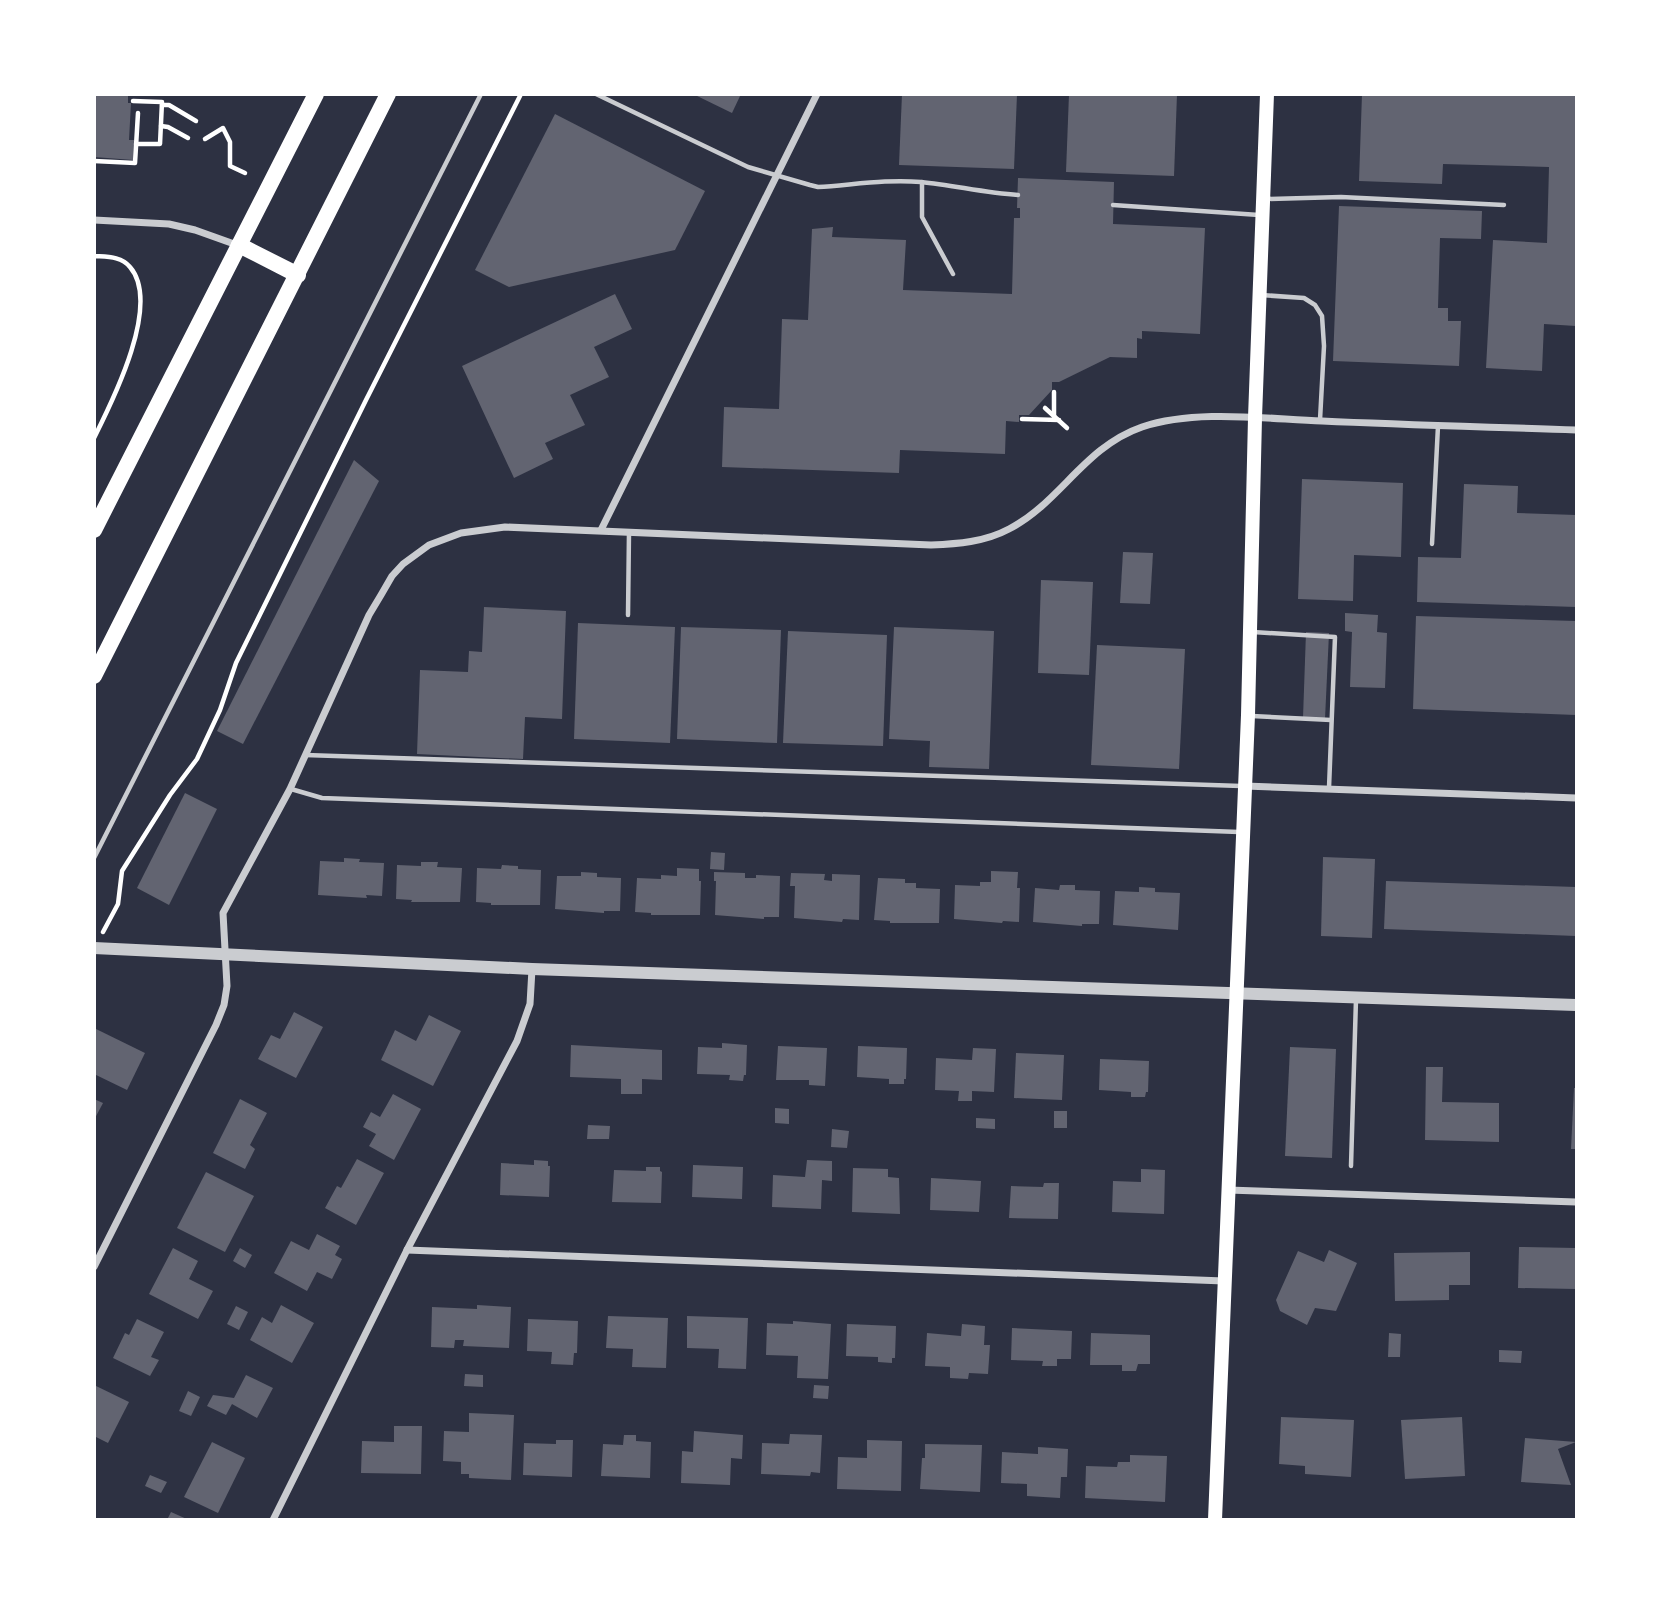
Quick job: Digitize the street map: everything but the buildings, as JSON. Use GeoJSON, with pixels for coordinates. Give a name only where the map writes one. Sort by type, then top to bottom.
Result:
{"type":"FeatureCollection","features":[{"type":"Feature","properties":{"kind":"highway"},"geometry":{"type":"LineString","coordinates":[[94,530],[316,94]]}},
{"type":"Feature","properties":{"kind":"highway"},"geometry":{"type":"LineString","coordinates":[[94,676],[387,94]]}},
{"type":"Feature","properties":{"kind":"highway"},"geometry":{"type":"LineString","coordinates":[[239,245],[298,275]]}},
{"type":"Feature","properties":{"kind":"main road"},"geometry":{"type":"LineString","coordinates":[[1215,1520],[1248,715],[1266,94]]}},
{"type":"Feature","properties":{"kind":"street"},"geometry":{"type":"LineString","coordinates":[[601,530],[817,94]]}},
{"type":"Feature","properties":{"kind":"street"},"geometry":{"type":"LineString","coordinates":[[94,220],[169,224],[239,245]]}},
{"type":"Feature","properties":{"kind":"street"},"geometry":{"type":"LineString","coordinates":[[94,1267],[224,1005],[227,986],[223,913],[290,789],[369,615],[392,576],[415,554],[445,538],[505,527],[931,545],[971,541],[1007,531],[1027,518],[1096,453],[1140,428],[1188,419],[1255,418],[1577,430]]}},
{"type":"Feature","properties":{"kind":"street"},"geometry":{"type":"LineString","coordinates":[[1244,786],[1577,798]]}},
{"type":"Feature","properties":{"kind":"street"},"geometry":{"type":"LineString","coordinates":[[94,948],[532,969],[1577,1005]]}},
{"type":"Feature","properties":{"kind":"street"},"geometry":{"type":"LineString","coordinates":[[273,1520],[407,1250],[517,1041],[530,1004],[532,969]]}},
{"type":"Feature","properties":{"kind":"street"},"geometry":{"type":"LineString","coordinates":[[1227,1189],[1577,1202]]}},
{"type":"Feature","properties":{"kind":"street"},"geometry":{"type":"LineString","coordinates":[[407,1250],[1224,1281]]}},
{"type":"Feature","properties":{"kind":"lane"},"geometry":{"type":"LineString","coordinates":[[94,858],[481,94]]}},
{"type":"Feature","properties":{"kind":"lane"},"geometry":{"type":"LineString","coordinates":[[596,94],[748,167],[818,187],[877,181],[922,182],[987,194],[1018,195]]}},
{"type":"Feature","properties":{"kind":"lane"},"geometry":{"type":"LineString","coordinates":[[922,182],[922,218],[953,275]]}},
{"type":"Feature","properties":{"kind":"lane"},"geometry":{"type":"LineString","coordinates":[[1263,199],[1341,197],[1504,205]]}},
{"type":"Feature","properties":{"kind":"lane"},"geometry":{"type":"LineString","coordinates":[[1113,205],[1262,215]]}},
{"type":"Feature","properties":{"kind":"lane"},"geometry":{"type":"LineString","coordinates":[[1259,295],[1304,298],[1315,305],[1322,316],[1324,346],[1320,421]]}},
{"type":"Feature","properties":{"kind":"lane"},"geometry":{"type":"LineString","coordinates":[[1432,544],[1438,425]]}},
{"type":"Feature","properties":{"kind":"lane"},"geometry":{"type":"LineString","coordinates":[[628,614],[629,531]]}},
{"type":"Feature","properties":{"kind":"lane"},"geometry":{"type":"LineString","coordinates":[[1250,632],[1335,637],[1329,789]]}},
{"type":"Feature","properties":{"kind":"lane"},"geometry":{"type":"LineString","coordinates":[[1248,715],[1331,720]]}},
{"type":"Feature","properties":{"kind":"lane"},"geometry":{"type":"LineString","coordinates":[[304,755],[1244,786]]}},
{"type":"Feature","properties":{"kind":"lane"},"geometry":{"type":"LineString","coordinates":[[290,789],[322,798],[1243,832]]}},
{"type":"Feature","properties":{"kind":"lane"},"geometry":{"type":"LineString","coordinates":[[1351,1166],[1356,998]]}},
{"type":"Feature","properties":{"kind":"path"},"geometry":{"type":"LineString","coordinates":[[106,927],[118,904],[122,871],[170,795],[197,759],[220,710],[236,663],[521,94]]}},
{"type":"Feature","properties":{"kind":"path"},"geometry":{"type":"LineString","coordinates":[[134,101],[162,102],[196,121]]}},
{"type":"Feature","properties":{"kind":"path"},"geometry":{"type":"LineString","coordinates":[[136,144],[160,144],[162,104]]}},
{"type":"Feature","properties":{"kind":"path"},"geometry":{"type":"LineString","coordinates":[[94,161],[135,163],[138,113]]}},
{"type":"Feature","properties":{"kind":"path"},"geometry":{"type":"LineString","coordinates":[[161,126],[169,127],[188,138]]}},
{"type":"Feature","properties":{"kind":"path"},"geometry":{"type":"LineString","coordinates":[[205,139],[223,128],[230,142],[230,166],[245,173]]}},
{"type":"Feature","properties":{"kind":"path"},"geometry":{"type":"LineString","coordinates":[[94,256],[118,258],[131,268],[137,281],[139,305],[132,352],[116,394],[94,438]]}},
{"type":"Feature","properties":{"kind":"path"},"geometry":{"type":"LineString","coordinates":[[1054,393],[1056,418]]}},
{"type":"Feature","properties":{"kind":"path"},"geometry":{"type":"LineString","coordinates":[[1045,408],[1067,428]]}},
{"type":"Feature","properties":{"kind":"path"},"geometry":{"type":"LineString","coordinates":[[1022,419],[1056,418]]}}]}
